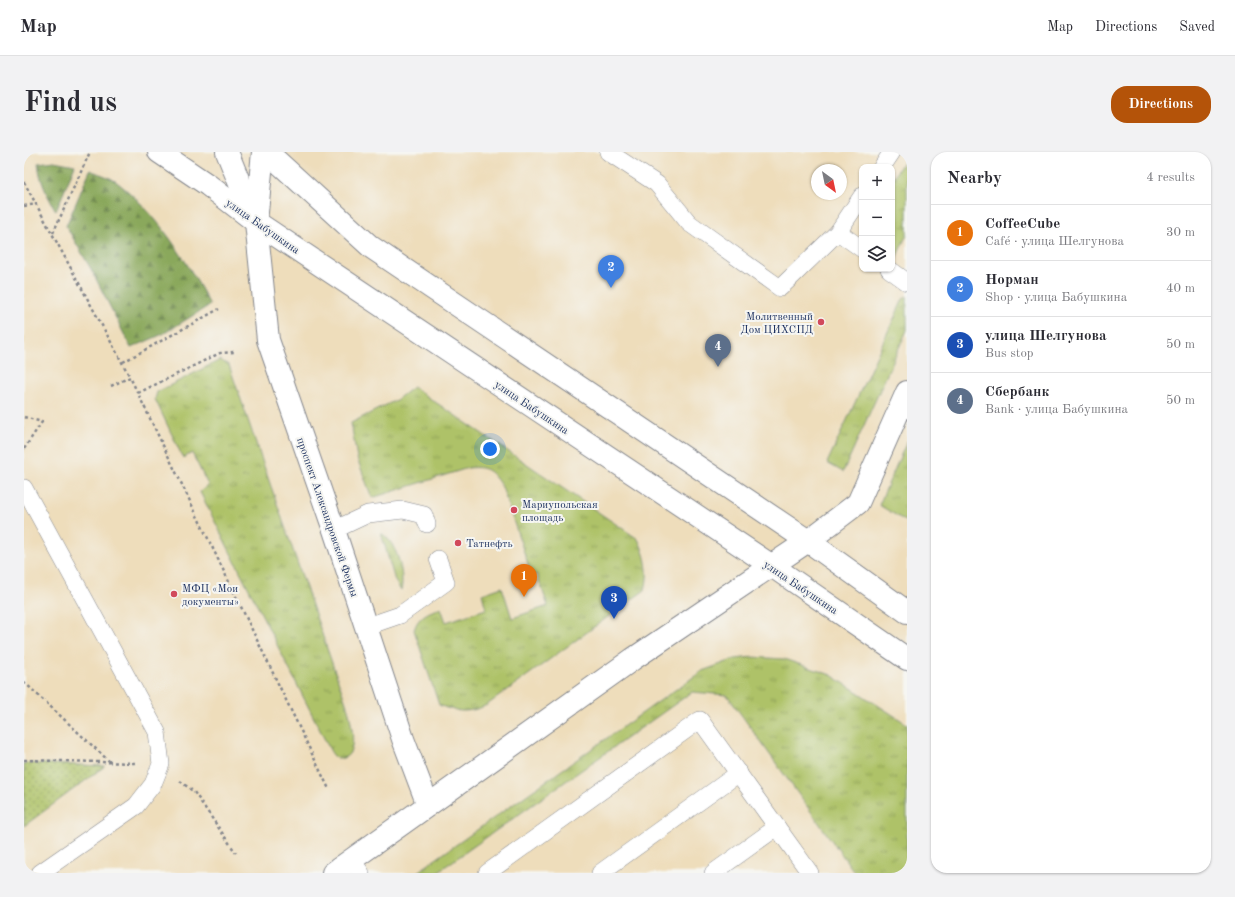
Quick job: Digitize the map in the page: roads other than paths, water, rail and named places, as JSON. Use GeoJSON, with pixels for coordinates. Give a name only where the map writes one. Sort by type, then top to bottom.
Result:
{"type":"FeatureCollection","features":[{"type":"Feature","properties":{"kind":"main road","name":"улица Бабушкина"},"geometry":{"type":"LineString","coordinates":[[159,152],[208,185],[256,222],[772,566],[907,659]]}},
{"type":"Feature","properties":{"kind":"main road","name":"проспект Александровской Фермы"},"geometry":{"type":"LineString","coordinates":[[227,152],[256,222]]}},
{"type":"Feature","properties":{"kind":"main road","name":"проспект Александровской Фермы"},"geometry":{"type":"LineString","coordinates":[[263,152],[256,222],[268,340],[334,530],[403,739],[428,805]]}},
{"type":"Feature","properties":{"kind":"main road"},"geometry":{"type":"LineString","coordinates":[[267,152],[371,247],[808,541],[907,612]]}},
{"type":"Feature","properties":{"kind":"main road"},"geometry":{"type":"LineString","coordinates":[[291,152],[317,199]]}},
{"type":"Feature","properties":{"kind":"main road"},"geometry":{"type":"LineString","coordinates":[[333,873],[356,866],[428,805],[633,659],[808,541],[858,503],[907,392]]}},
{"type":"Feature","properties":{"kind":"lane"},"geometry":{"type":"LineString","coordinates":[[608,152],[657,184],[689,223],[780,288],[838,232],[859,200]]}},
{"type":"Feature","properties":{"kind":"lane"},"geometry":{"type":"LineString","coordinates":[[884,164],[892,152]]}},
{"type":"Feature","properties":{"kind":"lane"},"geometry":{"type":"LineString","coordinates":[[838,232],[859,248]]}},
{"type":"Feature","properties":{"kind":"lane"},"geometry":{"type":"LineString","coordinates":[[893,272],[907,282]]}},
{"type":"Feature","properties":{"kind":"lane"},"geometry":{"type":"LineString","coordinates":[[24,488],[156,732],[161,764],[153,784],[136,806],[40,873]]}},
{"type":"Feature","properties":{"kind":"lane"},"geometry":{"type":"LineString","coordinates":[[334,530],[368,514],[403,510],[424,515],[427,524]]}},
{"type":"Feature","properties":{"kind":"lane"},"geometry":{"type":"LineString","coordinates":[[365,627],[400,615],[446,582],[438,559]]}},
{"type":"Feature","properties":{"kind":"lane"},"geometry":{"type":"LineString","coordinates":[[487,873],[700,720],[810,873]]}},
{"type":"Feature","properties":{"kind":"lane"},"geometry":{"type":"LineString","coordinates":[[600,873],[739,774]]}},
{"type":"Feature","properties":{"kind":"lane"},"geometry":{"type":"LineString","coordinates":[[713,873],[777,827]]}},
{"type":"Feature","properties":{"kind":"place","name":"Норман"},"geometry":{"type":"Point","coordinates":[611,288]}},
{"type":"Feature","properties":{"kind":"place","name":"Молитвенный Дом ЦИХСПД"},"geometry":{"type":"Point","coordinates":[821,322]}},
{"type":"Feature","properties":{"kind":"place","name":"Сбербанк"},"geometry":{"type":"Point","coordinates":[718,367]}},
{"type":"Feature","properties":{"kind":"place","name":"Мариупольская площадь"},"geometry":{"type":"Point","coordinates":[514,510]}},
{"type":"Feature","properties":{"kind":"place","name":"Татнефть"},"geometry":{"type":"Point","coordinates":[458,543]}},
{"type":"Feature","properties":{"kind":"place","name":"МФЦ «Мои документы»"},"geometry":{"type":"Point","coordinates":[174,594]}},
{"type":"Feature","properties":{"kind":"place","name":"CoffeeCube"},"geometry":{"type":"Point","coordinates":[524,597]}},
{"type":"Feature","properties":{"kind":"place","name":"улица Шелгунова"},"geometry":{"type":"Point","coordinates":[614,619]}}]}
